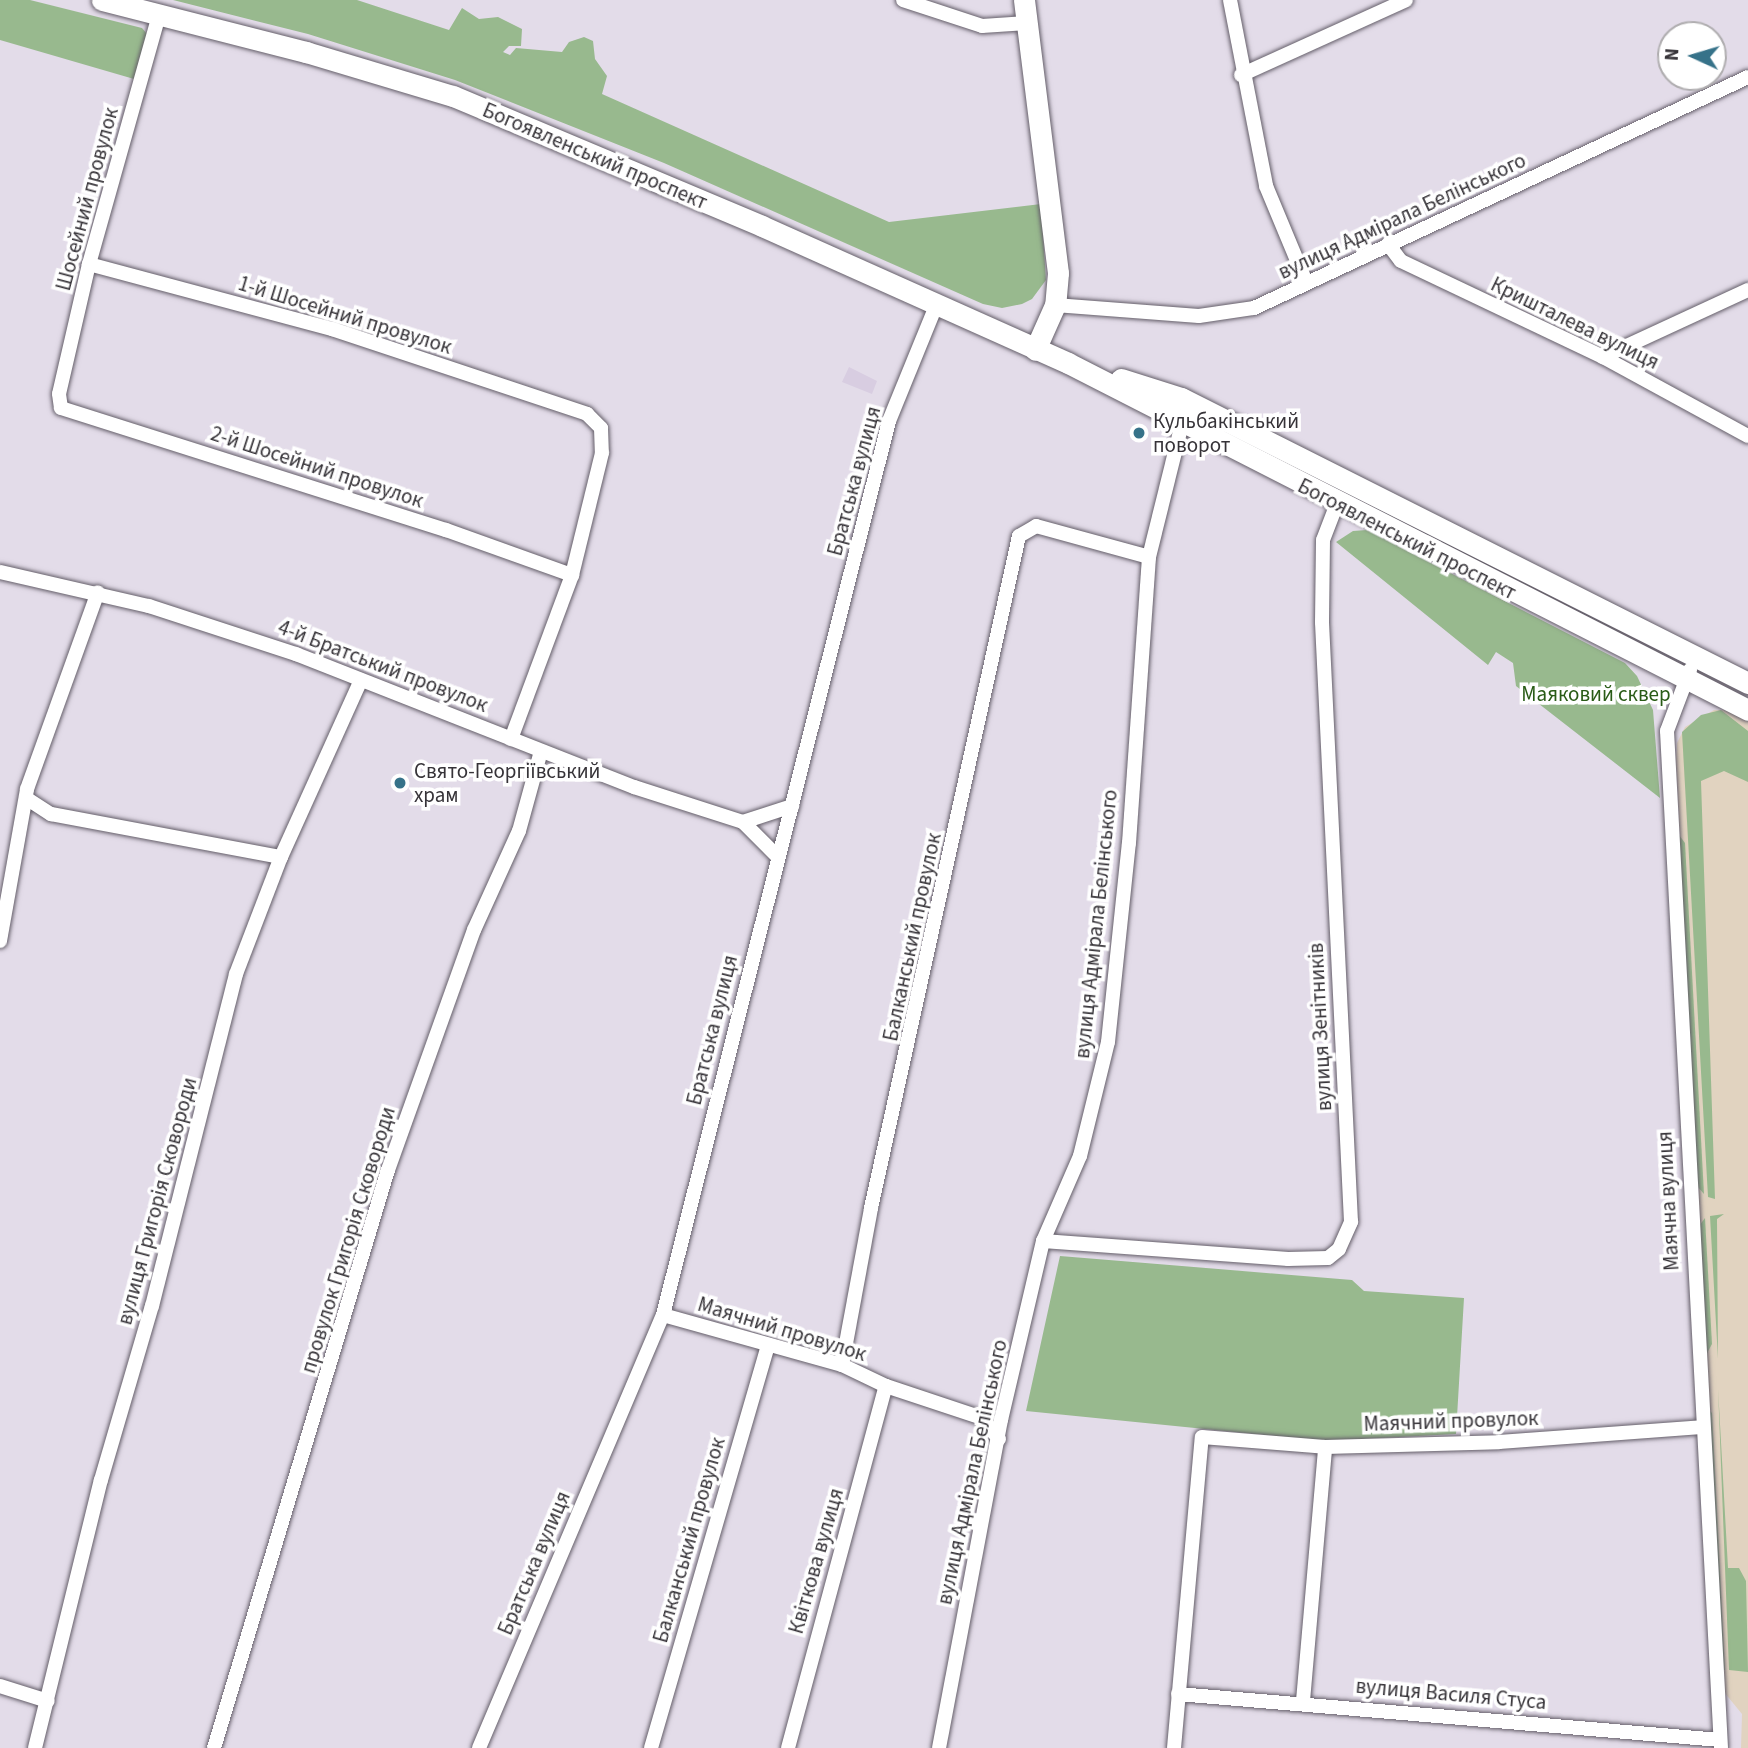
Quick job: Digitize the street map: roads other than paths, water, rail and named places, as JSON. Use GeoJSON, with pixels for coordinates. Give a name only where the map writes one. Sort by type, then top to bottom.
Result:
{"type":"FeatureCollection","features":[{"type":"Feature","properties":{"kind":"main road","name":"Богоявленський проспект"},"geometry":{"type":"LineString","coordinates":[[102,0],[306,52],[453,96],[751,221],[1035,349],[1069,363],[1181,398],[1748,683]]}},
{"type":"Feature","properties":{"kind":"main road"},"geometry":{"type":"LineString","coordinates":[[1024,0],[1055,232],[1055,305],[1035,349]]}},
{"type":"Feature","properties":{"kind":"main road","name":"Богоявленський проспект"},"geometry":{"type":"LineString","coordinates":[[1069,363],[1182,424],[1748,710]]}},
{"type":"Feature","properties":{"kind":"street"},"geometry":{"type":"LineString","coordinates":[[903,0],[982,26],[1027,23]]}},
{"type":"Feature","properties":{"kind":"street"},"geometry":{"type":"LineString","coordinates":[[1230,0],[1241,75],[1266,186],[1306,282]]}},
{"type":"Feature","properties":{"kind":"street"},"geometry":{"type":"LineString","coordinates":[[1241,75],[1406,0]]}},
{"type":"Feature","properties":{"kind":"street","name":"Шосейний провулок"},"geometry":{"type":"LineString","coordinates":[[59,394],[89,264],[159,15]]}},
{"type":"Feature","properties":{"kind":"street","name":"вулиця Адмірала Белінського"},"geometry":{"type":"LineString","coordinates":[[1055,305],[1199,316],[1254,308],[1748,77]]}},
{"type":"Feature","properties":{"kind":"street","name":"Кришталева вулиця"},"geometry":{"type":"LineString","coordinates":[[1388,244],[1401,261],[1603,357],[1748,436]]}},
{"type":"Feature","properties":{"kind":"street","name":"1-й Шосейний провулок"},"geometry":{"type":"LineString","coordinates":[[89,264],[332,329],[587,414],[601,428],[602,453],[572,575]]}},
{"type":"Feature","properties":{"kind":"street"},"geometry":{"type":"LineString","coordinates":[[1603,357],[1748,290]]}},
{"type":"Feature","properties":{"kind":"street","name":"Братська вулиця"},"geometry":{"type":"LineString","coordinates":[[479,1748],[663,1315],[889,421],[936,306]]}},
{"type":"Feature","properties":{"kind":"street","name":"2-й Шосейний провулок"},"geometry":{"type":"LineString","coordinates":[[59,394],[61,408],[446,530],[572,575]]}},
{"type":"Feature","properties":{"kind":"street","name":"вулиця Адмірала Белінського"},"geometry":{"type":"LineString","coordinates":[[939,1748],[999,1439],[1043,1241],[1080,1156],[1108,1042],[1129,843],[1149,557],[1182,424]]}},
{"type":"Feature","properties":{"kind":"street","name":"вулиця Зенітників"},"geometry":{"type":"LineString","coordinates":[[1043,1241],[1288,1259],[1328,1258],[1339,1249],[1351,1222],[1322,622],[1323,540],[1337,503]]}},
{"type":"Feature","properties":{"kind":"street","name":"Балканський провулок"},"geometry":{"type":"LineString","coordinates":[[842,1365],[871,1208],[971,770],[1008,573],[1019,536],[1036,526],[1149,557]]}},
{"type":"Feature","properties":{"kind":"street","name":"4-й Братський провулок"},"geometry":{"type":"LineString","coordinates":[[0,572],[98,592],[225,628],[541,751],[743,822],[777,856]]}},
{"type":"Feature","properties":{"kind":"street"},"geometry":{"type":"LineString","coordinates":[[511,739],[572,575]]}},
{"type":"Feature","properties":{"kind":"street"},"geometry":{"type":"LineString","coordinates":[[0,941],[26,798],[98,592]]}},
{"type":"Feature","properties":{"kind":"street","name":"Маячна вулиця"},"geometry":{"type":"LineString","coordinates":[[1697,657],[1667,731],[1720,1744]]}},
{"type":"Feature","properties":{"kind":"street","name":"вулиця Григорія Сковороди"},"geometry":{"type":"LineString","coordinates":[[35,1748],[88,1531],[152,1306],[228,1001],[281,857],[361,680]]}},
{"type":"Feature","properties":{"kind":"street","name":"провулок Григорія Сковороди"},"geometry":{"type":"LineString","coordinates":[[214,1748],[388,1170],[474,930],[519,831],[541,751]]}},
{"type":"Feature","properties":{"kind":"street"},"geometry":{"type":"LineString","coordinates":[[26,798],[51,814],[281,857]]}},
{"type":"Feature","properties":{"kind":"street"},"geometry":{"type":"LineString","coordinates":[[743,822],[792,806]]}},
{"type":"Feature","properties":{"kind":"street","name":"Маячний провулок"},"geometry":{"type":"LineString","coordinates":[[663,1315],[842,1365],[886,1386],[982,1419],[999,1439]]}},
{"type":"Feature","properties":{"kind":"street","name":"Балканський провулок"},"geometry":{"type":"LineString","coordinates":[[651,1748],[768,1345]]}},
{"type":"Feature","properties":{"kind":"street","name":"Квіткова вулиця"},"geometry":{"type":"LineString","coordinates":[[788,1748],[886,1386]]}},
{"type":"Feature","properties":{"kind":"street","name":"Маячний провулок"},"geometry":{"type":"LineString","coordinates":[[1178,1694],[1202,1437],[1325,1447],[1499,1442],[1702,1427]]}},
{"type":"Feature","properties":{"kind":"street"},"geometry":{"type":"LineString","coordinates":[[1303,1702],[1325,1447]]}},
{"type":"Feature","properties":{"kind":"street"},"geometry":{"type":"LineString","coordinates":[[0,1686],[48,1701]]}},
{"type":"Feature","properties":{"kind":"street"},"geometry":{"type":"LineString","coordinates":[[1174,1748],[1178,1694]]}},
{"type":"Feature","properties":{"kind":"street","name":"вулиця Василя Стуса"},"geometry":{"type":"LineString","coordinates":[[1178,1694],[1303,1702],[1720,1744]]}},
{"type":"Feature","properties":{"kind":"place","name":"Кульбакінський поворот"},"geometry":{"type":"Point","coordinates":[1139,433]}},
{"type":"Feature","properties":{"kind":"place","name":"Свято-Георгіївський храм"},"geometry":{"type":"Point","coordinates":[400,783]}},
{"type":"Feature","properties":{"kind":"park label","name":"Маяковий сквер"},"geometry":{"type":"Point","coordinates":[1596,694]}}]}
